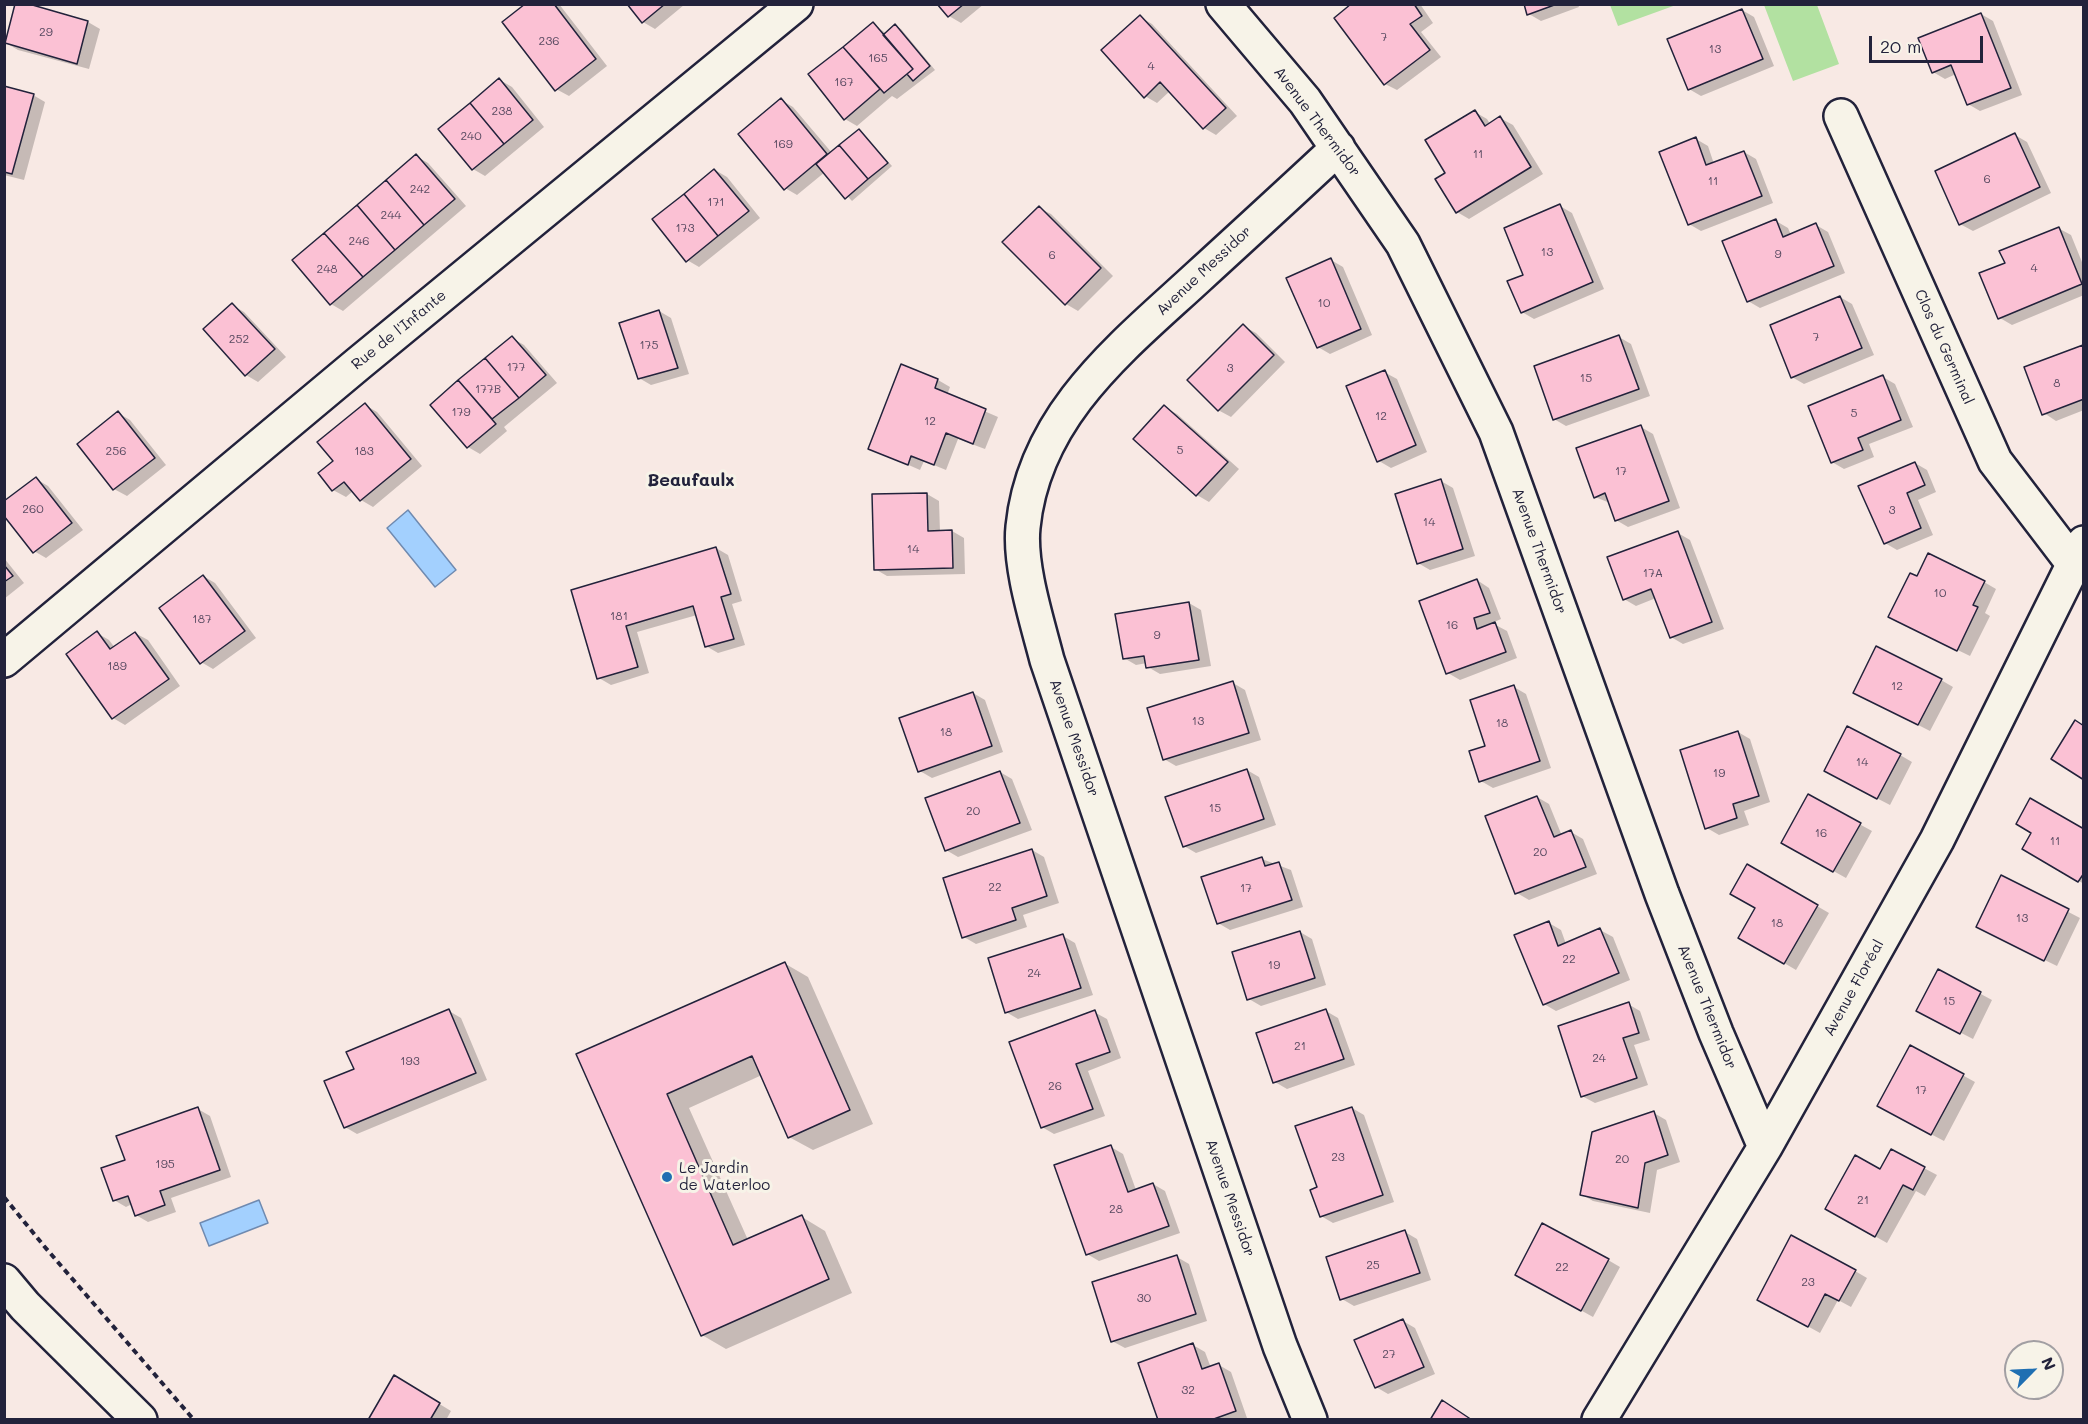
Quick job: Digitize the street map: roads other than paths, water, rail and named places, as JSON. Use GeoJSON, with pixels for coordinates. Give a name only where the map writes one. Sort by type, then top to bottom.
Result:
{"type":"FeatureCollection","features":[{"type":"Feature","properties":{"kind":"street","name":"Rue de l'Infante"},"geometry":{"type":"LineString","coordinates":[[4,660],[358,364],[796,4]]}},
{"type":"Feature","properties":{"kind":"street","name":"Avenue Thermidor"},"geometry":{"type":"LineString","coordinates":[[1223,4],[1305,101],[1403,244],[1496,432],[1662,894],[1716,1033],[1765,1147]]}},
{"type":"Feature","properties":{"kind":"street","name":"Clos du Germinal"},"geometry":{"type":"LineString","coordinates":[[1841,116],[1995,461],[2078,553]]}},
{"type":"Feature","properties":{"kind":"street","name":"Avenue Messidor"},"geometry":{"type":"LineString","coordinates":[[1310,1419],[1276,1335],[1047,660],[1028,592],[1022,527],[1036,468],[1062,416],[1099,368],[1338,148]]}},
{"type":"Feature","properties":{"kind":"street","name":"Avenue Floréal"},"geometry":{"type":"LineString","coordinates":[[1599,1419],[1765,1147],[1937,840],[2078,553]]}},
{"type":"Feature","properties":{"kind":"street"},"geometry":{"type":"LineString","coordinates":[[4,1281],[25,1306],[140,1419]]}},
{"type":"Feature","properties":{"kind":"water"},"geometry":{"type":"Polygon","coordinates":[[[408,510],[456,570],[435,587],[387,528],[408,510]]]}},
{"type":"Feature","properties":{"kind":"water"},"geometry":{"type":"Polygon","coordinates":[[[259,1200],[268,1223],[209,1246],[200,1223],[259,1200]]]}},
{"type":"Feature","properties":{"kind":"place","name":"Le Jardin de Waterloo"},"geometry":{"type":"Point","coordinates":[667,1177]}},
{"type":"Feature","properties":{"kind":"district","name":"Beaufaulx"},"geometry":{"type":"Point","coordinates":[691,480]}}]}
